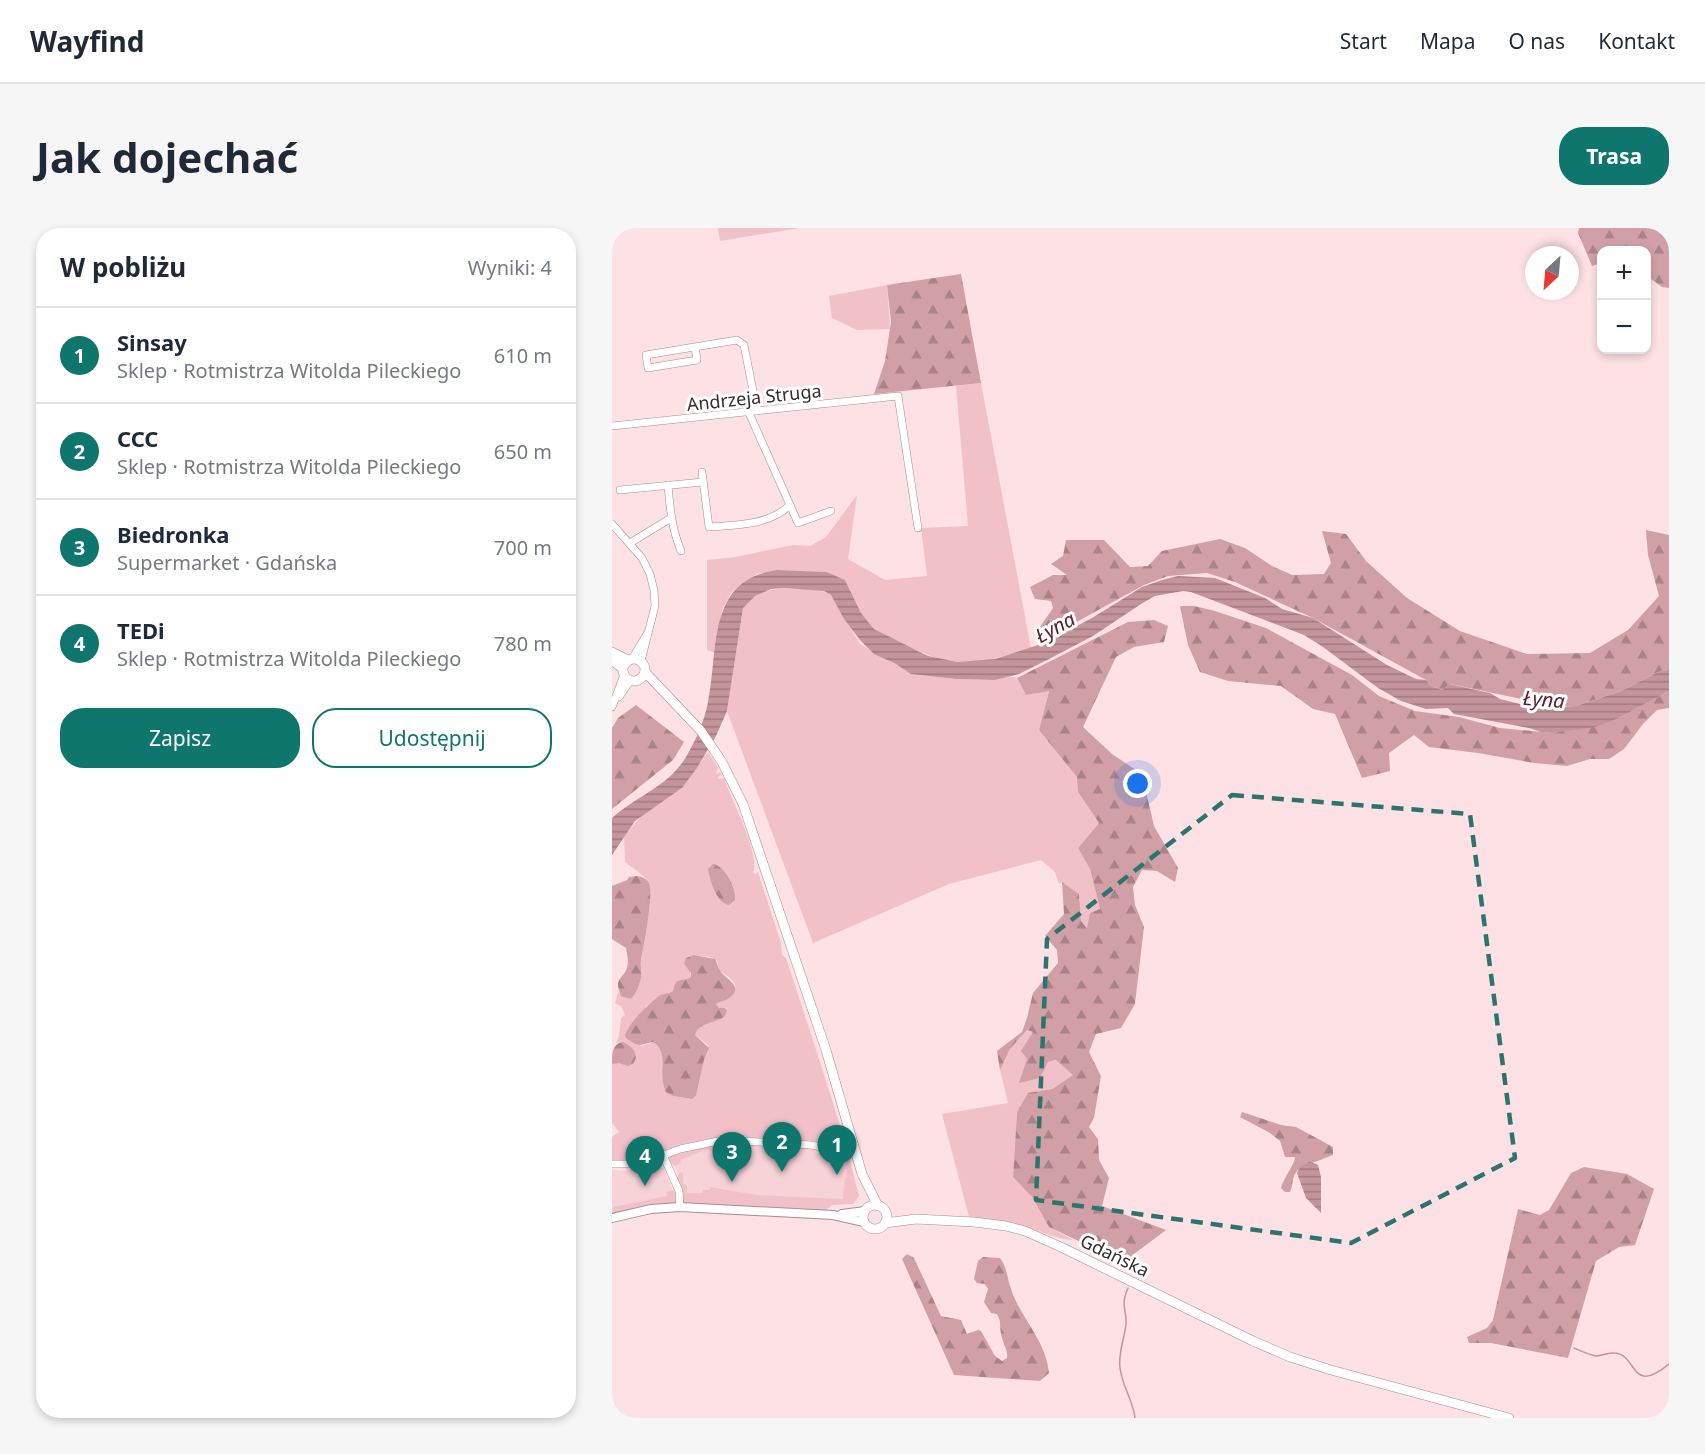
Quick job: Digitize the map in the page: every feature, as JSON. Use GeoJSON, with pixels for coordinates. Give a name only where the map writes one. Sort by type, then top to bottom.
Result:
{"type":"FeatureCollection","features":[{"type":"Feature","properties":{"kind":"main road"},"geometry":{"type":"LineString","coordinates":[[612,652],[666,694],[700,731],[722,762],[738,792],[753,828],[826,1050],[862,1174],[866,1210],[864,1222],[873,1228],[879,1228],[885,1223],[881,1209],[862,1174]]}},
{"type":"Feature","properties":{"kind":"main road"},"geometry":{"type":"LineString","coordinates":[[612,660],[633,669]]}},
{"type":"Feature","properties":{"kind":"main road"},"geometry":{"type":"LineString","coordinates":[[866,1210],[881,1209]]}},
{"type":"Feature","properties":{"kind":"main road","name":"Gdańska"},"geometry":{"type":"LineString","coordinates":[[881,1209],[916,1219]]}},
{"type":"Feature","properties":{"kind":"main road","name":"Gdańska"},"geometry":{"type":"LineString","coordinates":[[885,1223],[916,1219],[988,1223],[1025,1232],[1290,1357],[1509,1418]]}},
{"type":"Feature","properties":{"kind":"street"},"geometry":{"type":"LineString","coordinates":[[695,348],[697,360],[648,368],[646,355],[737,340],[743,344],[753,412],[798,523],[831,511]]}},
{"type":"Feature","properties":{"kind":"street","name":"Andrzeja Struga"},"geometry":{"type":"LineString","coordinates":[[612,426],[898,396],[918,528]]}},
{"type":"Feature","properties":{"kind":"street"},"geometry":{"type":"LineString","coordinates":[[702,472],[709,527],[760,521],[782,513],[790,505]]}},
{"type":"Feature","properties":{"kind":"street"},"geometry":{"type":"LineString","coordinates":[[620,490],[703,482]]}},
{"type":"Feature","properties":{"kind":"street"},"geometry":{"type":"LineString","coordinates":[[668,485],[674,534],[681,551]]}},
{"type":"Feature","properties":{"kind":"street"},"geometry":{"type":"LineString","coordinates":[[630,543],[671,518]]}},
{"type":"Feature","properties":{"kind":"street"},"geometry":{"type":"LineString","coordinates":[[612,524],[642,558],[650,574],[655,606],[648,632],[633,669],[613,705]]}},
{"type":"Feature","properties":{"kind":"street"},"geometry":{"type":"LineString","coordinates":[[612,1164],[634,1165],[690,1146],[729,1140],[826,1148]]}},
{"type":"Feature","properties":{"kind":"street"},"geometry":{"type":"LineString","coordinates":[[663,1155],[679,1191],[680,1207]]}},
{"type":"Feature","properties":{"kind":"street"},"geometry":{"type":"LineString","coordinates":[[612,1218],[651,1209],[680,1207],[833,1215],[864,1222]]}},
{"type":"Feature","properties":{"kind":"street"},"geometry":{"type":"LineString","coordinates":[[833,1215],[866,1210]]}},
{"type":"Feature","properties":{"kind":"highlighted area"},"geometry":{"type":"Polygon","coordinates":[[[1232,795],[1470,814],[1515,1158],[1351,1243],[1036,1200],[1047,939],[1232,795]]]}},
{"type":"Feature","properties":{"kind":"shaded area"},"geometry":{"type":"Polygon","coordinates":[[[718,228],[800,228],[720,241],[718,228]]]}},
{"type":"Feature","properties":{"kind":"shaded area"},"geometry":{"type":"Polygon","coordinates":[[[887,285],[890,329],[857,330],[832,318],[829,296],[887,285]]]}},
{"type":"Feature","properties":{"kind":"shaded area"},"geometry":{"type":"Polygon","coordinates":[[[981,383],[1031,648],[986,661],[958,662],[938,659],[888,638],[874,629],[861,613],[845,580],[827,572],[777,570],[757,574],[731,593],[722,610],[715,653],[707,650],[707,560],[736,557],[793,545],[810,546],[826,537],[857,495],[848,559],[885,580],[927,576],[921,528],[968,526],[956,386],[981,383]]]}},
{"type":"Feature","properties":{"kind":"shaded area"},"geometry":{"type":"Polygon","coordinates":[[[777,570],[827,572],[845,580],[861,613],[874,629],[928,656],[958,662],[995,659],[1047,642],[1142,587],[1178,576],[1215,578],[1265,598],[1282,609],[1313,618],[1387,665],[1416,679],[1426,680],[1431,686],[1442,690],[1449,684],[1490,693],[1500,699],[1537,708],[1576,706],[1621,691],[1669,669],[1669,691],[1619,718],[1595,727],[1553,733],[1454,714],[1448,708],[1426,709],[1401,701],[1378,688],[1304,635],[1183,591],[1155,596],[1093,636],[1019,674],[995,680],[911,674],[874,654],[844,619],[831,595],[824,591],[771,589],[755,596],[743,608],[727,711],[716,736],[697,768],[682,788],[635,821],[612,855],[612,818],[670,776],[686,757],[696,737],[708,702],[716,640],[727,602],[738,587],[754,576],[777,570]]]}},
{"type":"Feature","properties":{"kind":"shaded area"},"geometry":{"type":"Polygon","coordinates":[[[785,588],[815,589],[831,595],[860,644],[907,671],[919,675],[956,679],[995,680],[1008,676],[1017,678],[1026,695],[1049,690],[1039,730],[1078,777],[1078,792],[1099,823],[1078,848],[1090,869],[1100,909],[1088,928],[1081,921],[1079,894],[1062,882],[1059,884],[1055,872],[1041,860],[949,884],[813,943],[727,711],[743,608],[752,598],[761,593],[785,588]]]}},
{"type":"Feature","properties":{"kind":"shaded area"},"geometry":{"type":"Polygon","coordinates":[[[708,752],[718,768],[716,774],[720,772],[722,775],[718,777],[719,779],[724,778],[749,840],[753,853],[753,872],[755,874],[758,872],[781,943],[782,955],[786,958],[843,1135],[830,1142],[722,1136],[679,1145],[640,1160],[612,1160],[612,1137],[619,1132],[612,1123],[612,1064],[613,1062],[619,1063],[623,1042],[616,1043],[621,1018],[625,1015],[621,1006],[615,1003],[619,990],[619,993],[631,999],[639,987],[650,899],[647,881],[625,862],[624,835],[643,815],[682,788],[708,752]],[[694,955],[690,970],[691,977],[674,985],[673,991],[646,1006],[632,1043],[642,1046],[654,1042],[662,1050],[662,1066],[673,1096],[692,1099],[696,1096],[708,1045],[695,1035],[695,1031],[719,1008],[716,1004],[731,995],[735,988],[731,979],[719,969],[717,961],[711,957],[694,955]]]}},
{"type":"Feature","properties":{"kind":"shaded area"},"geometry":{"type":"Polygon","coordinates":[[[1027,1030],[1033,1032],[1048,1062],[1057,1060],[1073,1075],[1052,1089],[1028,1094],[1017,1112],[1013,1177],[1032,1197],[1049,1227],[1073,1240],[1055,1237],[1020,1225],[969,1217],[942,1114],[1008,1103],[1000,1070],[1010,1049],[1027,1030]]]}},
{"type":"Feature","properties":{"kind":"shaded area"},"geometry":{"type":"Polygon","coordinates":[[[844,1137],[859,1196],[853,1204],[832,1205],[825,1211],[684,1204],[677,1178],[680,1172],[683,1173],[683,1184],[687,1185],[687,1193],[703,1193],[703,1190],[710,1190],[710,1187],[757,1195],[843,1199],[847,1177],[846,1160],[843,1156],[823,1157],[823,1154],[829,1154],[830,1144],[844,1137]]]}},
{"type":"Feature","properties":{"kind":"shaded area"},"geometry":{"type":"Polygon","coordinates":[[[718,1144],[749,1144],[752,1148],[751,1153],[706,1150],[706,1153],[704,1150],[680,1160],[681,1163],[674,1166],[669,1160],[670,1156],[718,1144]]]}},
{"type":"Feature","properties":{"kind":"shaded area"},"geometry":{"type":"Polygon","coordinates":[[[749,1144],[812,1148],[816,1153],[830,1156],[831,1149],[843,1149],[856,1194],[854,1202],[684,1193],[673,1161],[693,1151],[749,1144]]]}},
{"type":"Feature","properties":{"kind":"shaded area"},"geometry":{"type":"Polygon","coordinates":[[[1310,1161],[1318,1165],[1321,1177],[1321,1213],[1306,1198],[1297,1173],[1300,1167],[1310,1161]]]}},
{"type":"Feature","properties":{"kind":"shaded area"},"geometry":{"type":"Polygon","coordinates":[[[657,1164],[663,1167],[675,1196],[612,1211],[612,1170],[627,1171],[657,1164]]]}},
{"type":"Feature","properties":{"kind":"shaded area"},"geometry":{"type":"Polygon","coordinates":[[[675,1190],[675,1204],[612,1216],[613,1207],[667,1196],[666,1192],[675,1190]]]}},
{"type":"Feature","properties":{"kind":"green space"},"geometry":{"type":"Polygon","coordinates":[[[1579,228],[1669,228],[1669,288],[1662,287],[1651,279],[1651,246],[1597,246],[1597,264],[1592,266],[1578,233],[1579,228]]]}},
{"type":"Feature","properties":{"kind":"green space"},"geometry":{"type":"Polygon","coordinates":[[[961,274],[981,383],[874,394],[885,361],[891,322],[887,285],[961,274]]]}},
{"type":"Feature","properties":{"kind":"green space"},"geometry":{"type":"Polygon","coordinates":[[[1646,530],[1669,535],[1669,669],[1621,691],[1576,706],[1555,706],[1450,684],[1442,690],[1431,686],[1426,680],[1313,618],[1235,582],[1207,573],[1168,576],[1144,585],[1051,636],[1035,634],[1053,608],[1051,601],[1035,599],[1030,587],[1053,575],[1067,575],[1051,564],[1063,556],[1066,540],[1104,540],[1130,567],[1148,566],[1162,551],[1220,539],[1245,548],[1272,566],[1292,575],[1324,574],[1331,563],[1322,531],[1346,534],[1366,561],[1407,598],[1460,631],[1527,654],[1590,653],[1628,630],[1659,596],[1648,555],[1646,530]]]}},
{"type":"Feature","properties":{"kind":"green space"},"geometry":{"type":"Polygon","coordinates":[[[1180,606],[1194,606],[1215,611],[1266,628],[1352,675],[1379,696],[1415,711],[1459,717],[1500,728],[1553,733],[1619,718],[1669,691],[1669,708],[1657,710],[1624,749],[1609,759],[1590,759],[1567,766],[1534,763],[1429,747],[1414,735],[1389,753],[1390,771],[1362,778],[1335,714],[1313,709],[1281,686],[1228,681],[1200,672],[1188,645],[1180,606]]]}},
{"type":"Feature","properties":{"kind":"green space"},"geometry":{"type":"Polygon","coordinates":[[[1154,620],[1168,626],[1164,642],[1134,647],[1116,657],[1083,727],[1112,754],[1142,774],[1154,826],[1178,868],[1175,882],[1157,871],[1142,870],[1133,887],[1135,905],[1144,927],[1135,1004],[1121,1028],[1096,1034],[1089,1052],[1101,1076],[1094,1118],[1089,1127],[1098,1139],[1099,1160],[1109,1178],[1102,1206],[1166,1230],[1134,1254],[1129,1265],[1049,1227],[1032,1197],[1013,1177],[1017,1112],[1028,1093],[1052,1089],[1073,1075],[1056,1060],[1048,1062],[1040,1078],[1019,1083],[1027,1059],[1021,1051],[1033,1032],[1027,1030],[1010,1049],[1000,1070],[997,1051],[1022,1032],[1033,993],[1058,963],[1057,950],[1045,936],[1064,914],[1062,882],[1079,894],[1081,921],[1087,928],[1090,913],[1100,909],[1090,869],[1078,848],[1099,823],[1078,792],[1077,777],[1039,730],[1049,691],[1026,695],[1017,678],[1128,622],[1154,620]]]}},
{"type":"Feature","properties":{"kind":"green space"},"geometry":{"type":"Polygon","coordinates":[[[636,705],[684,742],[673,760],[612,809],[612,728],[618,718],[636,705]]]}},
{"type":"Feature","properties":{"kind":"green space"},"geometry":{"type":"Polygon","coordinates":[[[713,864],[722,869],[732,884],[735,900],[729,905],[717,896],[712,885],[708,869],[713,864]]]}},
{"type":"Feature","properties":{"kind":"green space"},"geometry":{"type":"Polygon","coordinates":[[[637,876],[649,883],[650,898],[641,959],[641,978],[631,999],[621,996],[618,986],[628,961],[626,948],[612,939],[612,886],[629,877],[637,876]]]}},
{"type":"Feature","properties":{"kind":"green space"},"geometry":{"type":"Polygon","coordinates":[[[694,955],[715,959],[723,975],[733,984],[735,990],[728,999],[716,1004],[719,1008],[727,1010],[725,1016],[703,1025],[695,1035],[709,1048],[696,1096],[692,1099],[673,1096],[666,1092],[662,1057],[658,1046],[653,1042],[642,1045],[634,1043],[625,1035],[635,1018],[650,1004],[661,995],[673,991],[678,981],[691,977],[691,973],[684,964],[686,958],[694,955]]]}},
{"type":"Feature","properties":{"kind":"green space"},"geometry":{"type":"Polygon","coordinates":[[[623,1042],[635,1052],[636,1058],[633,1064],[628,1066],[619,1063],[612,1064],[615,1047],[623,1042]]]}},
{"type":"Feature","properties":{"kind":"green space"},"geometry":{"type":"Polygon","coordinates":[[[1242,1112],[1281,1125],[1296,1127],[1333,1147],[1333,1155],[1315,1162],[1310,1161],[1303,1166],[1293,1178],[1290,1192],[1285,1192],[1281,1188],[1295,1157],[1285,1157],[1280,1141],[1240,1117],[1242,1112]]]}},
{"type":"Feature","properties":{"kind":"green space"},"geometry":{"type":"Polygon","coordinates":[[[1584,1167],[1627,1174],[1654,1189],[1635,1245],[1619,1247],[1596,1261],[1568,1358],[1491,1343],[1469,1343],[1467,1337],[1487,1328],[1493,1320],[1518,1209],[1540,1215],[1549,1210],[1571,1173],[1584,1167]]]}},
{"type":"Feature","properties":{"kind":"green space"},"geometry":{"type":"Polygon","coordinates":[[[907,1254],[914,1258],[941,1316],[961,1320],[967,1334],[981,1331],[995,1356],[1002,1361],[1007,1358],[1007,1355],[999,1317],[991,1313],[984,1302],[988,1289],[985,1284],[977,1283],[974,1279],[978,1261],[983,1257],[1000,1258],[1006,1269],[1015,1300],[1043,1350],[1049,1373],[1040,1381],[954,1375],[902,1259],[907,1254]]]}},
{"type":"Feature","properties":{"kind":"waterway"},"geometry":{"type":"LineString","coordinates":[[1128,1288],[1124,1299],[1126,1325],[1120,1363],[1121,1375],[1135,1418]]}},
{"type":"Feature","properties":{"kind":"waterway"},"geometry":{"type":"LineString","coordinates":[[1574,1348],[1596,1356],[1613,1353],[1622,1355],[1641,1375],[1656,1373],[1669,1364]]}},
{"type":"Feature","properties":{"kind":"place","name":"CCC"},"geometry":{"type":"Point","coordinates":[782,1172]}},
{"type":"Feature","properties":{"kind":"place","name":"Sinsay"},"geometry":{"type":"Point","coordinates":[837,1175]}},
{"type":"Feature","properties":{"kind":"place","name":"Biedronka"},"geometry":{"type":"Point","coordinates":[732,1182]}},
{"type":"Feature","properties":{"kind":"place","name":"TEDi"},"geometry":{"type":"Point","coordinates":[645,1186]}},
{"type":"Feature","properties":{"kind":"water label","name":"Łyna"},"geometry":{"type":"Point","coordinates":[1055,627]}},
{"type":"Feature","properties":{"kind":"water label","name":"Łyna"},"geometry":{"type":"Point","coordinates":[1544,699]}}]}
